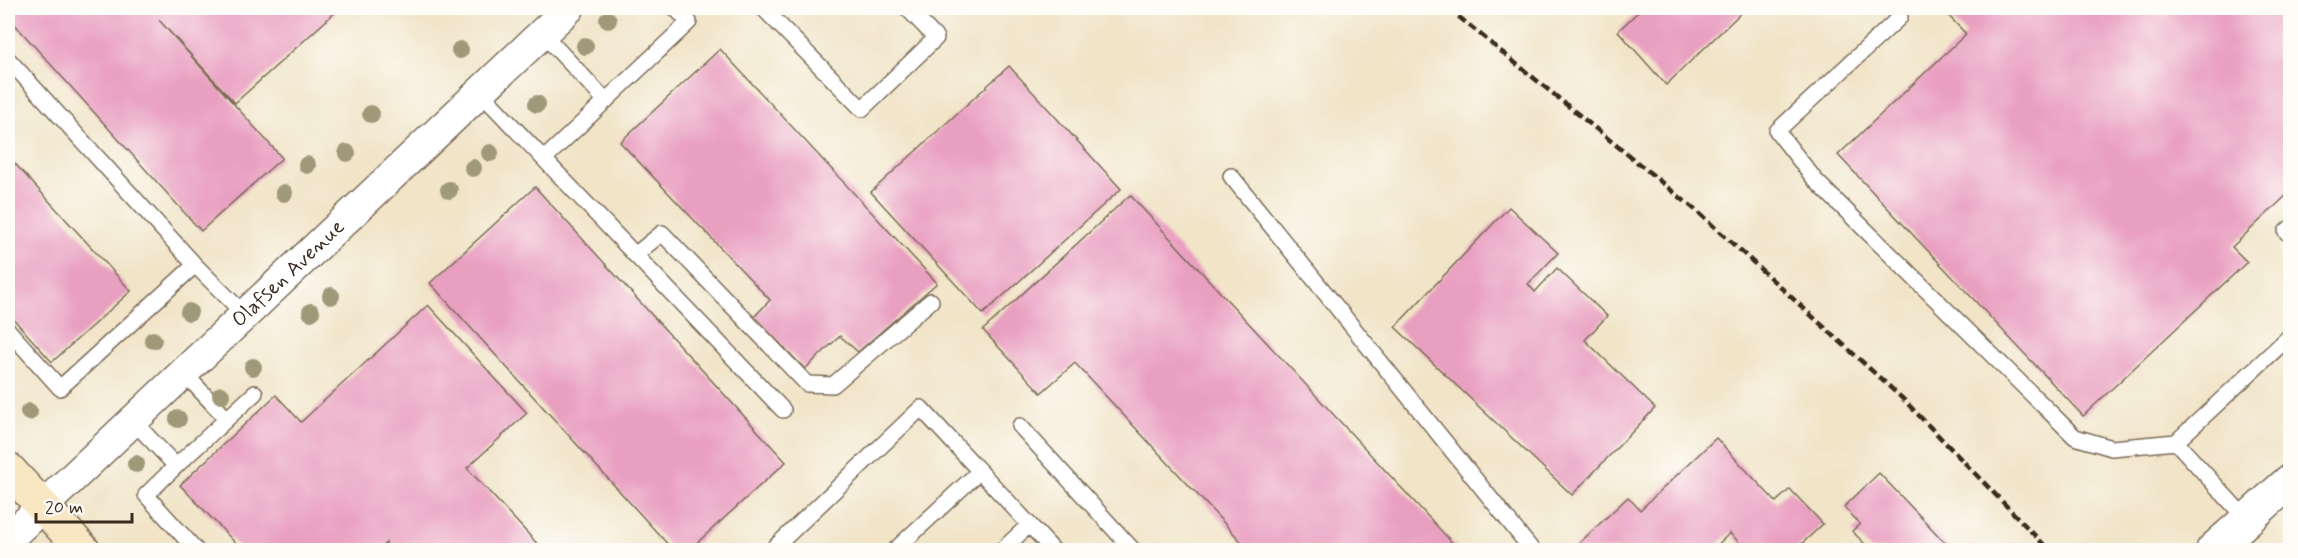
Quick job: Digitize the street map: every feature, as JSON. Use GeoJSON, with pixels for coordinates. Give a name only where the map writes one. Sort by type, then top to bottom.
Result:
{"type":"FeatureCollection","features":[{"type":"Feature","properties":{"kind":"main road"},"geometry":{"type":"LineString","coordinates":[[8,469],[83,550]]}},
{"type":"Feature","properties":{"kind":"street","name":"Olafsen Avenue"},"geometry":{"type":"LineString","coordinates":[[8,540],[569,8]]}},
{"type":"Feature","properties":{"kind":"street"},"geometry":{"type":"LineString","coordinates":[[2213,550],[2290,481]]}},
{"type":"Feature","properties":{"kind":"lane"},"geometry":{"type":"LineString","coordinates":[[544,159],[689,22],[675,8]]}},
{"type":"Feature","properties":{"kind":"lane"},"geometry":{"type":"LineString","coordinates":[[763,8],[862,109],[936,38],[907,8]]}},
{"type":"Feature","properties":{"kind":"lane"},"geometry":{"type":"LineString","coordinates":[[1900,17],[1777,131],[1816,181],[2075,437],[2112,448],[2176,442],[2290,336]]}},
{"type":"Feature","properties":{"kind":"lane"},"geometry":{"type":"LineString","coordinates":[[542,33],[606,101]]}},
{"type":"Feature","properties":{"kind":"lane"},"geometry":{"type":"LineString","coordinates":[[8,59],[195,265],[245,315]]}},
{"type":"Feature","properties":{"kind":"lane"},"geometry":{"type":"LineString","coordinates":[[480,92],[783,410]]}},
{"type":"Feature","properties":{"kind":"lane"},"geometry":{"type":"LineString","coordinates":[[1231,176],[1532,550]]}},
{"type":"Feature","properties":{"kind":"lane"},"geometry":{"type":"LineString","coordinates":[[635,255],[662,233],[807,384],[833,386],[931,301]]}},
{"type":"Feature","properties":{"kind":"lane"},"geometry":{"type":"LineString","coordinates":[[8,330],[60,388],[195,265]]}},
{"type":"Feature","properties":{"kind":"lane"},"geometry":{"type":"LineString","coordinates":[[184,373],[227,419]]}},
{"type":"Feature","properties":{"kind":"lane"},"geometry":{"type":"LineString","coordinates":[[196,550],[146,495],[255,393]]}},
{"type":"Feature","properties":{"kind":"lane"},"geometry":{"type":"LineString","coordinates":[[772,550],[921,408],[1053,550]]}},
{"type":"Feature","properties":{"kind":"lane"},"geometry":{"type":"LineString","coordinates":[[133,421],[176,466]]}},
{"type":"Feature","properties":{"kind":"lane"},"geometry":{"type":"LineString","coordinates":[[1020,426],[1133,550]]}},
{"type":"Feature","properties":{"kind":"lane"},"geometry":{"type":"LineString","coordinates":[[2176,442],[2247,520]]}},
{"type":"Feature","properties":{"kind":"lane"},"geometry":{"type":"LineString","coordinates":[[895,550],[980,471]]}},
{"type":"Feature","properties":{"kind":"lane"},"geometry":{"type":"LineString","coordinates":[[1002,550],[1029,525]]}},
{"type":"Feature","properties":{"kind":"building"},"geometry":{"type":"Polygon","coordinates":[[[8,8],[340,8],[235,103],[159,20],[282,158],[201,231],[8,17],[8,8]]]}},
{"type":"Feature","properties":{"kind":"building"},"geometry":{"type":"Polygon","coordinates":[[[1642,8],[1746,8],[1666,85],[1618,31],[1642,8]]]}},
{"type":"Feature","properties":{"kind":"building"},"geometry":{"type":"Polygon","coordinates":[[[1948,8],[2290,8],[2290,192],[2232,247],[2247,262],[2083,416],[1838,155],[1966,34],[1944,11],[1948,8]]]}},
{"type":"Feature","properties":{"kind":"building"},"geometry":{"type":"Polygon","coordinates":[[[720,49],[937,283],[858,352],[840,336],[805,369],[754,317],[770,300],[620,142],[720,49]]]}},
{"type":"Feature","properties":{"kind":"building"},"geometry":{"type":"Polygon","coordinates":[[[1009,66],[1121,189],[983,314],[871,192],[1009,66]]]}},
{"type":"Feature","properties":{"kind":"building"},"geometry":{"type":"Polygon","coordinates":[[[8,156],[131,291],[52,362],[8,313],[8,156]]]}},
{"type":"Feature","properties":{"kind":"building"},"geometry":{"type":"Polygon","coordinates":[[[535,187],[786,462],[689,550],[673,550],[430,283],[535,187]]]}},
{"type":"Feature","properties":{"kind":"building"},"geometry":{"type":"Polygon","coordinates":[[[1130,195],[1459,550],[1249,550],[1075,363],[1041,393],[983,330],[1130,195]]]}},
{"type":"Feature","properties":{"kind":"building"},"geometry":{"type":"Polygon","coordinates":[[[1509,207],[1558,253],[1528,284],[1535,292],[1557,268],[1607,316],[1585,340],[1655,408],[1572,495],[1395,327],[1509,207]]]}},
{"type":"Feature","properties":{"kind":"building"},"geometry":{"type":"Polygon","coordinates":[[[428,305],[527,413],[467,468],[543,550],[380,550],[387,542],[378,550],[242,550],[180,485],[276,395],[301,422],[428,305]]]}},
{"type":"Feature","properties":{"kind":"building"},"geometry":{"type":"Polygon","coordinates":[[[1716,438],[1776,502],[1790,489],[1823,524],[1795,550],[1746,550],[1730,533],[1712,550],[1572,550],[1628,497],[1640,510],[1716,438]]]}},
{"type":"Feature","properties":{"kind":"building"},"geometry":{"type":"Polygon","coordinates":[[[1879,473],[1952,550],[1871,550],[1852,531],[1860,524],[1844,507],[1879,473]]]}},
{"type":"Feature","properties":{"kind":"railway"},"geometry":{"type":"LineString","coordinates":[[1448,8],[1698,212],[1903,399],[2049,550]]}}]}
